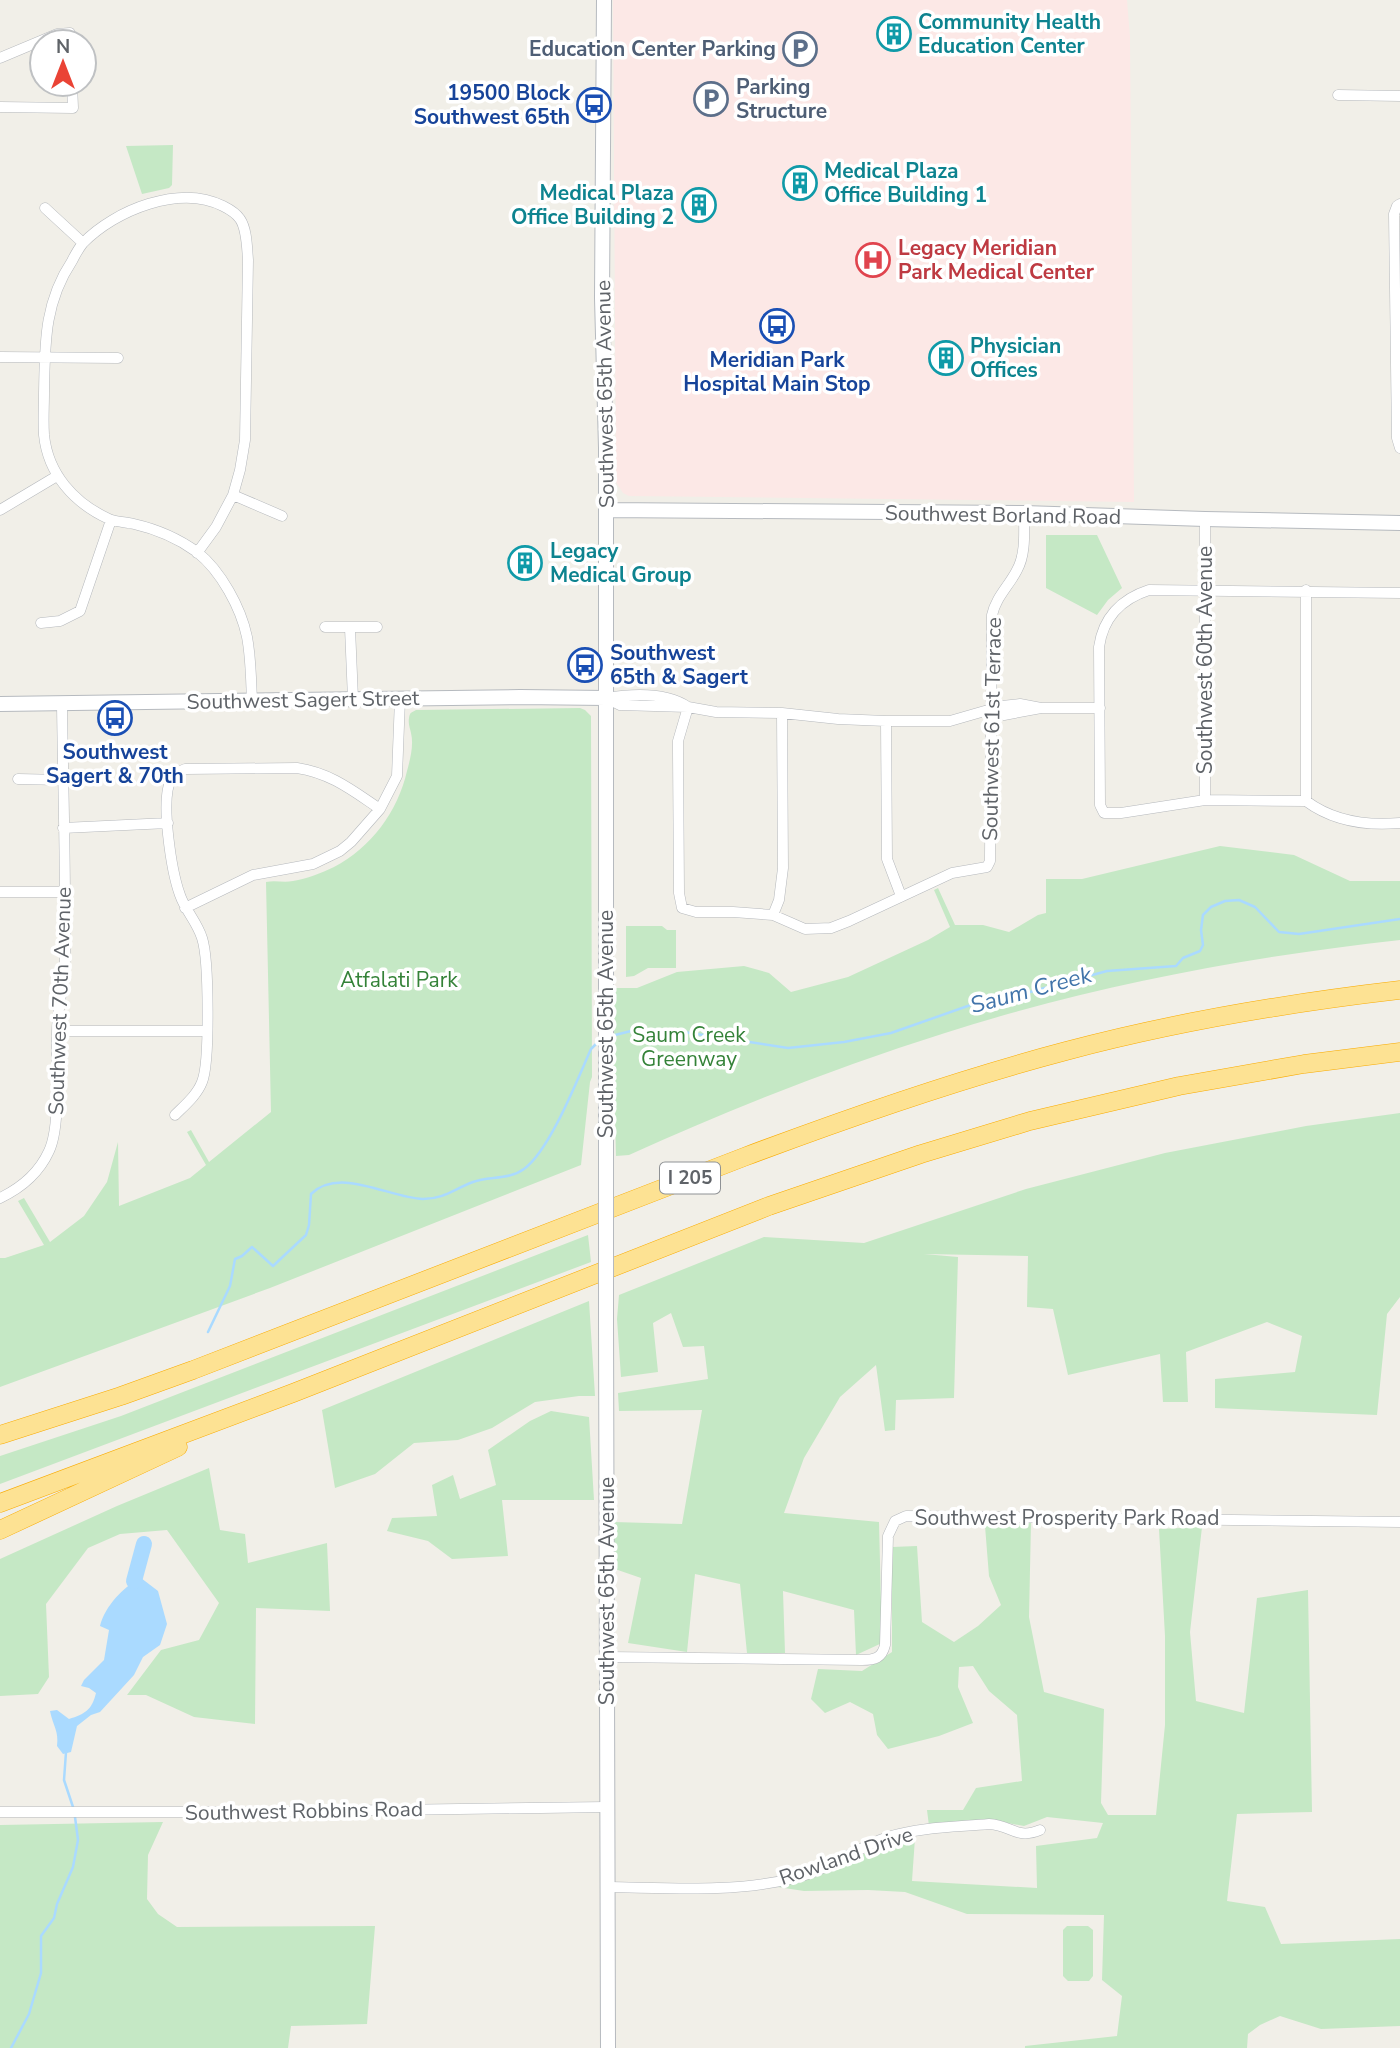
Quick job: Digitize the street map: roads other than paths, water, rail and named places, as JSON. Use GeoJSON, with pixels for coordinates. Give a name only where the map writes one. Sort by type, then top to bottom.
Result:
{"type":"FeatureCollection","features":[{"type":"Feature","properties":{"kind":"highway","name":"I 205"},"geometry":{"type":"LineString","coordinates":[[0,1435],[193,1370],[768,1148],[922,1093],[1134,1035],[1282,1006],[1400,990]]}},
{"type":"Feature","properties":{"kind":"highway","name":"I 205"},"geometry":{"type":"LineString","coordinates":[[293,1393],[769,1206],[974,1137],[1179,1086],[1304,1064],[1400,1052]]}},
{"type":"Feature","properties":{"kind":"highway"},"geometry":{"type":"LineString","coordinates":[[0,1503],[293,1393]]}},
{"type":"Feature","properties":{"kind":"highway"},"geometry":{"type":"LineString","coordinates":[[0,1530],[293,1393]]}},
{"type":"Feature","properties":{"kind":"main road","name":"Southwest 65th Avenue"},"geometry":{"type":"LineString","coordinates":[[604,0],[608,2048]]}},
{"type":"Feature","properties":{"kind":"main road","name":"Southwest Borland Road"},"geometry":{"type":"LineString","coordinates":[[607,510],[1024,513],[1400,523]]}},
{"type":"Feature","properties":{"kind":"main road","name":"Southwest Sagert Street"},"geometry":{"type":"LineString","coordinates":[[0,704],[606,698]]}},
{"type":"Feature","properties":{"kind":"street"},"geometry":{"type":"LineString","coordinates":[[0,58],[28,46]]}},
{"type":"Feature","properties":{"kind":"street"},"geometry":{"type":"LineString","coordinates":[[1338,95],[1400,96]]}},
{"type":"Feature","properties":{"kind":"street"},"geometry":{"type":"LineString","coordinates":[[0,107],[73,108],[73,98]]}},
{"type":"Feature","properties":{"kind":"street"},"geometry":{"type":"LineString","coordinates":[[197,553],[216,527],[233,495],[246,440],[248,292],[246,241],[240,219],[230,209],[214,202],[187,197],[158,201],[133,209],[83,243],[65,271],[52,300],[47,325],[44,436],[57,476],[77,500],[111,520],[136,524],[164,534],[197,553],[212,568],[227,588],[242,621],[250,655],[252,701]]}},
{"type":"Feature","properties":{"kind":"street"},"geometry":{"type":"LineString","coordinates":[[1400,204],[1394,214],[1397,438],[1400,448]]}},
{"type":"Feature","properties":{"kind":"street"},"geometry":{"type":"LineString","coordinates":[[45,208],[83,243]]}},
{"type":"Feature","properties":{"kind":"street"},"geometry":{"type":"LineString","coordinates":[[0,357],[118,358]]}},
{"type":"Feature","properties":{"kind":"street"},"geometry":{"type":"LineString","coordinates":[[1,510],[57,476]]}},
{"type":"Feature","properties":{"kind":"street"},"geometry":{"type":"LineString","coordinates":[[233,495],[282,516]]}},
{"type":"Feature","properties":{"kind":"street","name":"Southwest 61st Terrace"},"geometry":{"type":"LineString","coordinates":[[901,896],[952,873],[986,867],[990,861],[992,615],[998,598],[1018,569],[1023,549],[1024,513]]}},
{"type":"Feature","properties":{"kind":"street","name":"Southwest 60th Avenue"},"geometry":{"type":"LineString","coordinates":[[1205,519],[1205,800]]}},
{"type":"Feature","properties":{"kind":"street"},"geometry":{"type":"LineString","coordinates":[[41,623],[60,621],[80,611],[111,520]]}},
{"type":"Feature","properties":{"kind":"street"},"geometry":{"type":"LineString","coordinates":[[1400,593],[1149,590],[1129,599],[1110,615],[1099,647],[1100,805],[1104,813],[1121,813],[1205,800],[1306,801],[1342,819],[1400,823]]}},
{"type":"Feature","properties":{"kind":"street"},"geometry":{"type":"LineString","coordinates":[[1306,590],[1306,801]]}},
{"type":"Feature","properties":{"kind":"street"},"geometry":{"type":"LineString","coordinates":[[325,627],[377,627]]}},
{"type":"Feature","properties":{"kind":"street"},"geometry":{"type":"LineString","coordinates":[[350,628],[353,699]]}},
{"type":"Feature","properties":{"kind":"street","name":"Southwest Sagert Street"},"geometry":{"type":"LineString","coordinates":[[606,698],[620,705],[886,721],[950,721],[990,710],[1004,715],[1041,708],[1100,708]]}},
{"type":"Feature","properties":{"kind":"street"},"geometry":{"type":"LineString","coordinates":[[185,908],[253,875],[306,865],[327,858],[351,842],[380,809],[397,776],[400,699]]}},
{"type":"Feature","properties":{"kind":"street","name":"Southwest 70th Avenue"},"geometry":{"type":"LineString","coordinates":[[0,1198],[17,1190],[36,1172],[50,1151],[55,1132],[57,1031],[65,963],[62,703]]}},
{"type":"Feature","properties":{"kind":"street"},"geometry":{"type":"LineString","coordinates":[[688,707],[678,741],[679,893],[682,908],[696,912],[773,915],[805,929],[831,928],[901,896],[887,859],[886,721]]}},
{"type":"Feature","properties":{"kind":"street"},"geometry":{"type":"LineString","coordinates":[[773,915],[779,900],[783,868],[782,713]]}},
{"type":"Feature","properties":{"kind":"street"},"geometry":{"type":"LineString","coordinates":[[175,1115],[198,1091],[204,1079],[207,1031],[203,940],[185,908],[172,864],[168,823],[168,788],[171,779],[185,769],[284,767],[310,770],[331,777],[380,809]]}},
{"type":"Feature","properties":{"kind":"street"},"geometry":{"type":"LineString","coordinates":[[18,779],[63,780]]}},
{"type":"Feature","properties":{"kind":"street"},"geometry":{"type":"LineString","coordinates":[[63,828],[168,823]]}},
{"type":"Feature","properties":{"kind":"street"},"geometry":{"type":"LineString","coordinates":[[0,892],[64,892]]}},
{"type":"Feature","properties":{"kind":"street"},"geometry":{"type":"LineString","coordinates":[[57,1031],[207,1031]]}},
{"type":"Feature","properties":{"kind":"street","name":"Southwest Prosperity Park Road"},"geometry":{"type":"LineString","coordinates":[[607,1657],[876,1659],[883,1652],[885,1645],[888,1536],[895,1521],[906,1516],[1400,1522]]}},
{"type":"Feature","properties":{"kind":"street","name":"Southwest Robbins Road"},"geometry":{"type":"LineString","coordinates":[[0,1812],[607,1807]]}},
{"type":"Feature","properties":{"kind":"street","name":"Rowland Drive"},"geometry":{"type":"LineString","coordinates":[[608,1887],[718,1888],[749,1885],[796,1878],[823,1868],[866,1846],[902,1833],[989,1824],[1028,1835],[1040,1830]]}},
{"type":"Feature","properties":{"kind":"water"},"geometry":{"type":"Polygon","coordinates":[[[141,1578],[158,1591],[167,1624],[160,1645],[143,1657],[134,1675],[100,1712],[91,1715],[77,1726],[71,1752],[63,1754],[57,1746],[50,1711],[57,1710],[69,1719],[84,1713],[90,1707],[96,1693],[81,1686],[104,1660],[109,1630],[100,1626],[102,1619],[116,1597],[141,1578]]]}},
{"type":"Feature","properties":{"kind":"waterway","name":"Saum Creek"},"geometry":{"type":"LineString","coordinates":[[615,1035],[639,1029],[677,1031],[788,1048],[844,1042],[891,1033],[982,1001],[1030,992],[1107,971],[1176,966],[1183,958],[1200,951],[1203,945],[1203,915],[1211,907],[1225,901],[1239,900],[1255,907],[1279,932],[1299,934],[1400,919]]}},
{"type":"Feature","properties":{"kind":"waterway","name":"Saum Creek"},"geometry":{"type":"LineString","coordinates":[[208,1332],[230,1286],[235,1259],[252,1247],[273,1266],[306,1235],[311,1194],[323,1186],[350,1183],[430,1199],[479,1180],[512,1175],[524,1169],[534,1160],[553,1131],[591,1049],[598,1042]]}},
{"type":"Feature","properties":{"kind":"waterway","name":"Saum Creek"},"geometry":{"type":"LineString","coordinates":[[134,1581],[144,1544]]}},
{"type":"Feature","properties":{"kind":"waterway","name":"Saum Creek"},"geometry":{"type":"LineString","coordinates":[[66,1752],[64,1780],[74,1810]]}},
{"type":"Feature","properties":{"kind":"waterway","name":"Saum Creek"},"geometry":{"type":"LineString","coordinates":[[11,2048],[29,2014],[41,1973],[41,1936],[54,1918],[73,1867],[78,1840],[75,1817]]}},
{"type":"Feature","properties":{"kind":"place","name":"Community Health Education Center"},"geometry":{"type":"Point","coordinates":[894,34]}},
{"type":"Feature","properties":{"kind":"place","name":"Education Center Parking"},"geometry":{"type":"Point","coordinates":[800,49]}},
{"type":"Feature","properties":{"kind":"place","name":"Parking Structure"},"geometry":{"type":"Point","coordinates":[711,99]}},
{"type":"Feature","properties":{"kind":"place","name":"19500 Block Southwest 65th"},"geometry":{"type":"Point","coordinates":[594,105]}},
{"type":"Feature","properties":{"kind":"place","name":"Medical Plaza Office Building 1"},"geometry":{"type":"Point","coordinates":[800,183]}},
{"type":"Feature","properties":{"kind":"place","name":"Medical Plaza Office Building 2"},"geometry":{"type":"Point","coordinates":[699,205]}},
{"type":"Feature","properties":{"kind":"place","name":"Legacy Meridian Park Medical Center"},"geometry":{"type":"Point","coordinates":[873,260]}},
{"type":"Feature","properties":{"kind":"place","name":"Meridian Park Hospital Main Stop"},"geometry":{"type":"Point","coordinates":[777,326]}},
{"type":"Feature","properties":{"kind":"place","name":"Physician Offices"},"geometry":{"type":"Point","coordinates":[946,358]}},
{"type":"Feature","properties":{"kind":"place","name":"Legacy Medical Group"},"geometry":{"type":"Point","coordinates":[525,563]}},
{"type":"Feature","properties":{"kind":"place","name":"Southwest 65th & Sagert"},"geometry":{"type":"Point","coordinates":[585,665]}},
{"type":"Feature","properties":{"kind":"place","name":"Southwest Sagert & 70th"},"geometry":{"type":"Point","coordinates":[115,718]}},
{"type":"Feature","properties":{"kind":"park label","name":"Atfalati Park"},"geometry":{"type":"Point","coordinates":[399,980]}},
{"type":"Feature","properties":{"kind":"park label","name":"Saum Creek Greenway"},"geometry":{"type":"Point","coordinates":[689,1047]}}]}
